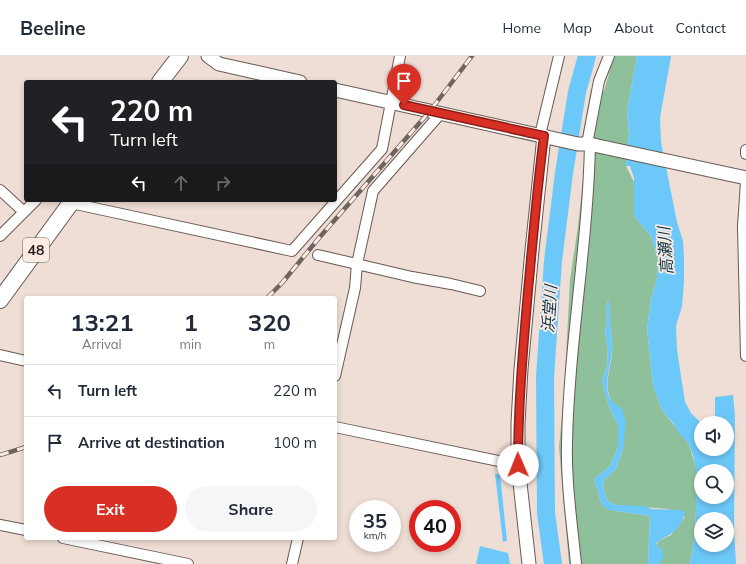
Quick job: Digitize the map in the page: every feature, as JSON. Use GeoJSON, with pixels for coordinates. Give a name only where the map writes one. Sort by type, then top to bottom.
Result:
{"type":"FeatureCollection","features":[{"type":"Feature","properties":{"kind":"main road"},"geometry":{"type":"LineString","coordinates":[[162,80],[180,56]]}},
{"type":"Feature","properties":{"kind":"main road","name":"48"},"geometry":{"type":"LineString","coordinates":[[0,300],[71,202]]}},
{"type":"Feature","properties":{"kind":"street"},"geometry":{"type":"LineString","coordinates":[[208,56],[219,64],[291,80]]}},
{"type":"Feature","properties":{"kind":"street"},"geometry":{"type":"LineString","coordinates":[[337,200],[382,149],[400,56]]}},
{"type":"Feature","properties":{"kind":"street"},"geometry":{"type":"LineString","coordinates":[[529,564],[518,465],[518,423],[521,369],[542,136],[559,56]]}},
{"type":"Feature","properties":{"kind":"street"},"geometry":{"type":"LineString","coordinates":[[576,564],[568,481],[567,444],[569,402],[589,185],[588,144],[599,81],[608,56]]}},
{"type":"Feature","properties":{"kind":"street"},"geometry":{"type":"LineString","coordinates":[[337,90],[745,179],[743,226],[746,356]]}},
{"type":"Feature","properties":{"kind":"street"},"geometry":{"type":"LineString","coordinates":[[337,367],[355,288],[357,264],[373,191],[441,114]]}},
{"type":"Feature","properties":{"kind":"street"},"geometry":{"type":"LineString","coordinates":[[0,190],[23,211]]}},
{"type":"Feature","properties":{"kind":"street"},"geometry":{"type":"LineString","coordinates":[[0,236],[23,211],[34,202]]}},
{"type":"Feature","properties":{"kind":"street"},"geometry":{"type":"LineString","coordinates":[[76,202],[292,251],[335,202]]}},
{"type":"Feature","properties":{"kind":"street"},"geometry":{"type":"LineString","coordinates":[[318,255],[480,291]]}},
{"type":"Feature","properties":{"kind":"street"},"geometry":{"type":"LineString","coordinates":[[0,355],[24,361]]}},
{"type":"Feature","properties":{"kind":"street"},"geometry":{"type":"LineString","coordinates":[[337,427],[518,465]]}},
{"type":"Feature","properties":{"kind":"street"},"geometry":{"type":"LineString","coordinates":[[0,525],[24,530]]}},
{"type":"Feature","properties":{"kind":"street"},"geometry":{"type":"LineString","coordinates":[[73,540],[188,564]]}},
{"type":"Feature","properties":{"kind":"street"},"geometry":{"type":"LineString","coordinates":[[292,564],[298,540]]}},
{"type":"Feature","properties":{"kind":"green space"},"geometry":{"type":"Polygon","coordinates":[[[614,56],[637,56],[627,111],[629,135],[626,166],[634,182],[634,216],[651,236],[658,260],[657,278],[651,299],[647,329],[653,386],[662,410],[688,443],[695,464],[694,464],[694,504],[696,504],[696,512],[694,512],[694,540],[690,564],[660,564],[662,550],[656,545],[660,540],[671,535],[685,517],[668,509],[616,505],[607,500],[603,487],[604,480],[616,469],[623,449],[615,406],[608,392],[607,385],[612,357],[610,308],[608,300],[606,308],[607,321],[605,333],[608,350],[607,366],[602,382],[609,407],[618,425],[618,447],[610,466],[594,479],[602,505],[610,510],[650,516],[648,564],[569,564],[559,447],[564,395],[570,280],[578,226],[586,152],[580,148],[591,89],[604,91],[614,56]]]}},
{"type":"Feature","properties":{"kind":"water","name":"高瀬川"},"geometry":{"type":"Polygon","coordinates":[[[637,56],[671,56],[660,118],[661,142],[677,222],[683,241],[684,281],[682,306],[676,326],[677,350],[685,402],[694,416],[694,456],[734,456],[734,416],[715,416],[715,397],[733,395],[735,416],[734,530],[734,512],[696,512],[696,504],[734,504],[734,464],[695,464],[688,443],[662,410],[653,386],[647,329],[651,299],[657,278],[658,260],[651,236],[634,216],[634,178],[630,166],[626,166],[629,135],[627,111],[637,56]]]}},
{"type":"Feature","properties":{"kind":"water"},"geometry":{"type":"Polygon","coordinates":[[[608,300],[610,308],[612,346],[607,383],[608,391],[614,404],[622,408],[626,422],[623,449],[616,469],[604,480],[603,487],[607,500],[616,505],[644,506],[652,509],[680,510],[685,512],[680,525],[672,533],[656,544],[662,550],[664,556],[660,564],[648,564],[650,516],[609,510],[602,505],[594,479],[610,466],[618,447],[618,425],[609,407],[602,382],[607,366],[608,350],[605,333],[607,321],[606,308],[608,300]]]}},
{"type":"Feature","properties":{"kind":"water"},"geometry":{"type":"Polygon","coordinates":[[[495,474],[500,474],[507,541],[503,542],[495,474]]]}},
{"type":"Feature","properties":{"kind":"water"},"geometry":{"type":"Polygon","coordinates":[[[734,530],[736,564],[690,564],[694,540],[694,552],[734,552],[734,530]]]}},
{"type":"Feature","properties":{"kind":"water"},"geometry":{"type":"Polygon","coordinates":[[[480,546],[508,553],[510,564],[476,564],[480,546]]]}},
{"type":"Feature","properties":{"kind":"waterway","name":"浜堂川"},"geometry":{"type":"LineString","coordinates":[[553,564],[546,513],[545,377],[553,261],[564,173],[577,92],[587,56]]}},
{"type":"Feature","properties":{"kind":"railway"},"geometry":{"type":"LineString","coordinates":[[269,296],[282,283],[319,238],[430,111],[472,56]]}},
{"type":"Feature","properties":{"kind":"railway"},"geometry":{"type":"LineString","coordinates":[[0,455],[24,448]]}},
{"type":"Feature","properties":{"kind":"route"},"geometry":{"type":"LineString","coordinates":[[404,105],[544,136],[521,369],[518,423],[518,465]]}}]}
